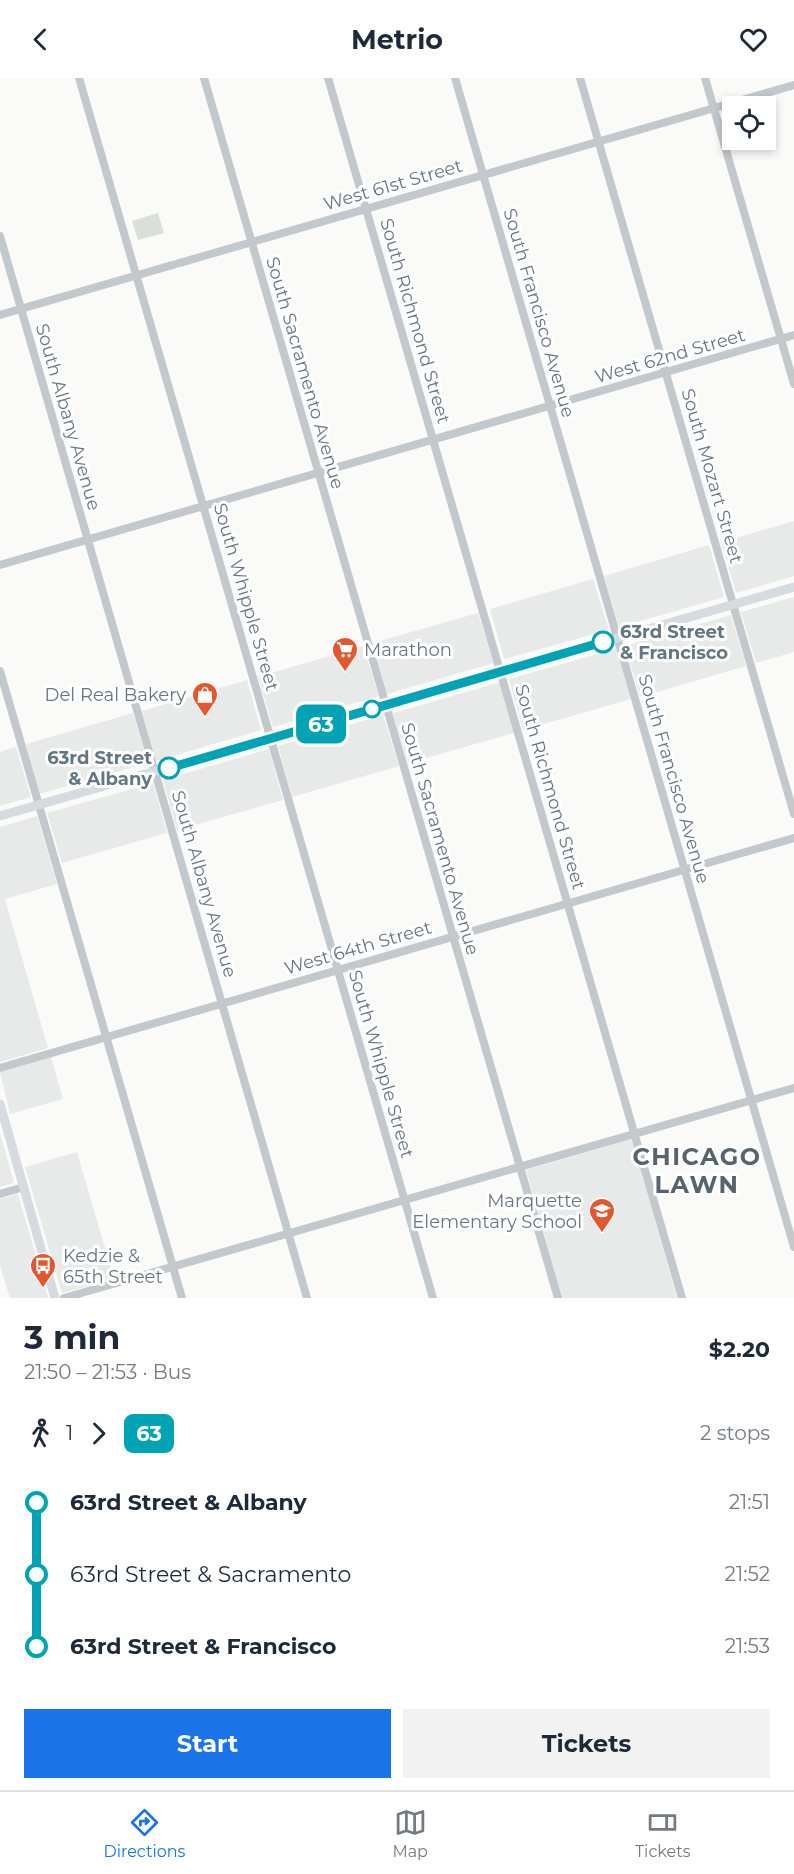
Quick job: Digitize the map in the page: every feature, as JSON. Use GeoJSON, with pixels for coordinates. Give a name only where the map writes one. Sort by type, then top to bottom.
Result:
{"type":"FeatureCollection","features":[{"type":"Feature","properties":{"kind":"main road"},"geometry":{"type":"LineString","coordinates":[[0,816],[794,587]]}},
{"type":"Feature","properties":{"kind":"main road"},"geometry":{"type":"LineString","coordinates":[[0,1104],[55,1298]]}},
{"type":"Feature","properties":{"kind":"street","name":"South Whipple Street"},"geometry":{"type":"LineString","coordinates":[[79,78],[433,1298]]}},
{"type":"Feature","properties":{"kind":"street","name":"South Sacramento Avenue"},"geometry":{"type":"LineString","coordinates":[[204,78],[558,1298]]}},
{"type":"Feature","properties":{"kind":"street","name":"South Richmond Street"},"geometry":{"type":"LineString","coordinates":[[328,78],[682,1298]]}},
{"type":"Feature","properties":{"kind":"street","name":"South Francisco Avenue"},"geometry":{"type":"LineString","coordinates":[[455,78],[794,1247]]}},
{"type":"Feature","properties":{"kind":"street","name":"South Mozart Street"},"geometry":{"type":"LineString","coordinates":[[580,78],[794,814]]}},
{"type":"Feature","properties":{"kind":"street"},"geometry":{"type":"LineString","coordinates":[[705,78],[794,384]]}},
{"type":"Feature","properties":{"kind":"street","name":"West 61st Street"},"geometry":{"type":"LineString","coordinates":[[0,315],[794,85]]}},
{"type":"Feature","properties":{"kind":"street","name":"South Albany Avenue"},"geometry":{"type":"LineString","coordinates":[[0,237],[307,1298]]}},
{"type":"Feature","properties":{"kind":"street","name":"West 62nd Street"},"geometry":{"type":"LineString","coordinates":[[0,565],[794,335]]}},
{"type":"Feature","properties":{"kind":"street"},"geometry":{"type":"LineString","coordinates":[[0,671],[182,1298]]}},
{"type":"Feature","properties":{"kind":"street","name":"West 64th Street"},"geometry":{"type":"LineString","coordinates":[[0,1068],[794,838]]}},
{"type":"Feature","properties":{"kind":"street"},"geometry":{"type":"LineString","coordinates":[[64,1298],[794,1088]]}},
{"type":"Feature","properties":{"kind":"street"},"geometry":{"type":"LineString","coordinates":[[0,1194],[24,1187]]}},
{"type":"Feature","properties":{"kind":"shaded area"},"geometry":{"type":"Polygon","coordinates":[[[158,213],[164,233],[138,240],[132,221],[158,213]]]}},
{"type":"Feature","properties":{"kind":"shaded area"},"geometry":{"type":"Polygon","coordinates":[[[794,521],[794,576],[736,593],[721,542],[794,521]]]}},
{"type":"Feature","properties":{"kind":"shaded area"},"geometry":{"type":"Polygon","coordinates":[[[709,545],[724,597],[619,627],[604,576],[709,545]]]}},
{"type":"Feature","properties":{"kind":"shaded area"},"geometry":{"type":"Polygon","coordinates":[[[593,579],[609,630],[504,659],[490,609],[593,579]]]}},
{"type":"Feature","properties":{"kind":"shaded area"},"geometry":{"type":"Polygon","coordinates":[[[794,597],[794,652],[756,663],[741,612],[794,597]]]}},
{"type":"Feature","properties":{"kind":"shaded area"},"geometry":{"type":"Polygon","coordinates":[[[478,613],[494,663],[387,694],[373,643],[478,613]]]}},
{"type":"Feature","properties":{"kind":"shaded area"},"geometry":{"type":"Polygon","coordinates":[[[731,615],[746,666],[640,697],[625,646],[731,615]]]}},
{"type":"Feature","properties":{"kind":"shaded area"},"geometry":{"type":"Polygon","coordinates":[[[363,646],[379,696],[273,727],[258,677],[363,646]]]}},
{"type":"Feature","properties":{"kind":"shaded area"},"geometry":{"type":"Polygon","coordinates":[[[616,649],[631,699],[523,730],[509,679],[616,649]]]}},
{"type":"Feature","properties":{"kind":"shaded area"},"geometry":{"type":"Polygon","coordinates":[[[247,680],[261,730],[156,761],[142,711],[247,680]]]}},
{"type":"Feature","properties":{"kind":"shaded area"},"geometry":{"type":"Polygon","coordinates":[[[501,682],[514,733],[408,763],[393,713],[501,682]]]}},
{"type":"Feature","properties":{"kind":"shaded area"},"geometry":{"type":"Polygon","coordinates":[[[133,713],[148,763],[39,794],[26,744],[133,713]]]}},
{"type":"Feature","properties":{"kind":"shaded area"},"geometry":{"type":"Polygon","coordinates":[[[383,715],[399,766],[292,797],[278,746],[383,715]]]}},
{"type":"Feature","properties":{"kind":"shaded area"},"geometry":{"type":"Polygon","coordinates":[[[16,747],[31,797],[0,806],[0,752],[16,747]]]}},
{"type":"Feature","properties":{"kind":"shaded area"},"geometry":{"type":"Polygon","coordinates":[[[269,749],[283,800],[177,830],[163,780],[269,749]]]}},
{"type":"Feature","properties":{"kind":"shaded area"},"geometry":{"type":"Polygon","coordinates":[[[153,783],[167,833],[62,863],[47,813],[153,783]]]}},
{"type":"Feature","properties":{"kind":"shaded area"},"geometry":{"type":"Polygon","coordinates":[[[37,816],[57,884],[5,899],[48,1048],[0,1062],[0,827],[37,816]]]}},
{"type":"Feature","properties":{"kind":"shaded area"},"geometry":{"type":"Polygon","coordinates":[[[51,1057],[63,1099],[10,1114],[0,1072],[51,1057]]]}},
{"type":"Feature","properties":{"kind":"shaded area"},"geometry":{"type":"Polygon","coordinates":[[[0,1133],[14,1183],[0,1187],[0,1133]]]}},
{"type":"Feature","properties":{"kind":"shaded area","name":"Marquette Elementary School"},"geometry":{"type":"Polygon","coordinates":[[[632,1139],[677,1298],[562,1298],[526,1170],[632,1139]]]}},
{"type":"Feature","properties":{"kind":"shaded area"},"geometry":{"type":"Polygon","coordinates":[[[77,1152],[114,1279],[62,1293],[25,1167],[77,1152]]]}},
{"type":"Feature","properties":{"kind":"shaded area"},"geometry":{"type":"Polygon","coordinates":[[[18,1194],[48,1297],[45,1298],[10,1298],[0,1266],[0,1199],[18,1194]]]}},
{"type":"Feature","properties":{"kind":"bus line","name":"63"},"geometry":{"type":"LineString","coordinates":[[169,768],[603,642]]}},
{"type":"Feature","properties":{"kind":"place","name":"63rd Street & Francisco"},"geometry":{"type":"Point","coordinates":[603,642]}},
{"type":"Feature","properties":{"kind":"place","name":"Marathon"},"geometry":{"type":"Point","coordinates":[345,673]}},
{"type":"Feature","properties":{"kind":"place","name":"Del Real Bakery"},"geometry":{"type":"Point","coordinates":[205,718]}},
{"type":"Feature","properties":{"kind":"place","name":"63rd Street & Albany"},"geometry":{"type":"Point","coordinates":[169,768]}},
{"type":"Feature","properties":{"kind":"place","name":"Marquette Elementary School"},"geometry":{"type":"Point","coordinates":[602,1234]}},
{"type":"Feature","properties":{"kind":"place","name":"Kedzie & 65th Street"},"geometry":{"type":"Point","coordinates":[43,1289]}},
{"type":"Feature","properties":{"kind":"district","name":"CHICAGO LAWN"},"geometry":{"type":"Point","coordinates":[697,1170]}}]}
